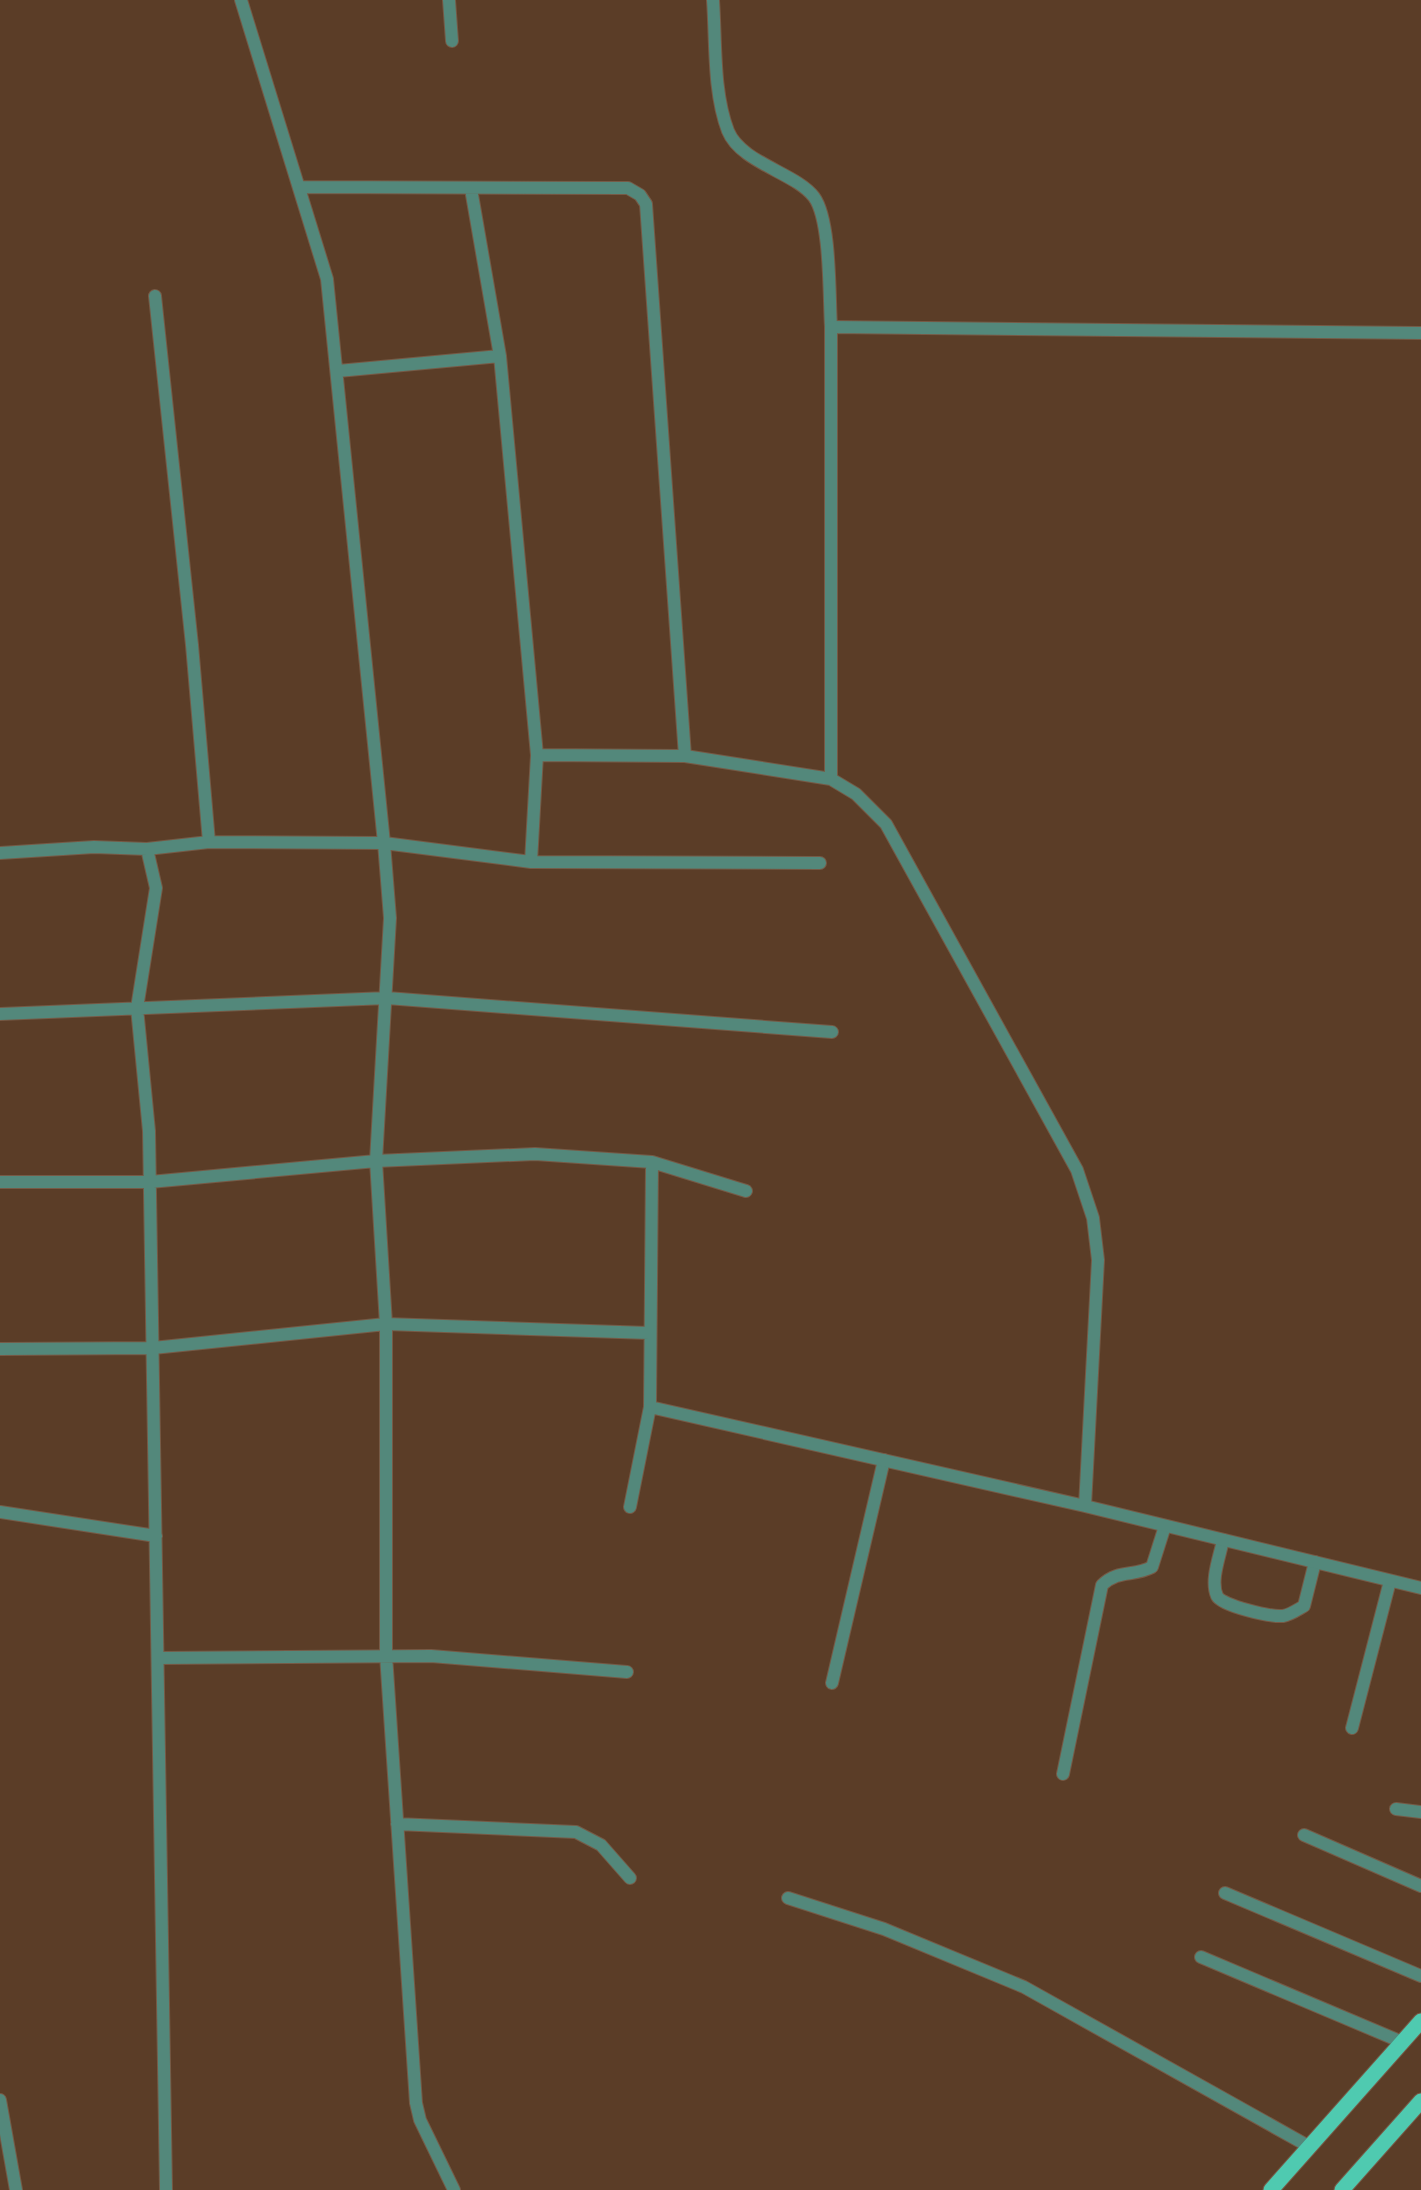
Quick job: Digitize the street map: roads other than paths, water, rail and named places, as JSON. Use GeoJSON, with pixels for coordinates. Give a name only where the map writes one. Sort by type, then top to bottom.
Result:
{"type":"FeatureCollection","features":[{"type":"Feature","properties":{"kind":"main road"},"geometry":{"type":"LineString","coordinates":[[1271,2190],[1421,2021]]}},
{"type":"Feature","properties":{"kind":"main road"},"geometry":{"type":"LineString","coordinates":[[1342,2190],[1421,2101]]}},
{"type":"Feature","properties":{"kind":"street"},"geometry":{"type":"LineString","coordinates":[[241,0],[327,279],[384,843],[390,918],[376,1161],[386,1324],[386,1655],[416,2103],[420,2120],[453,2190]]}},
{"type":"Feature","properties":{"kind":"street"},"geometry":{"type":"LineString","coordinates":[[449,0],[452,41]]}},
{"type":"Feature","properties":{"kind":"street"},"geometry":{"type":"LineString","coordinates":[[713,0],[720,99],[729,133],[741,149],[813,196],[824,217],[831,327],[831,779]]}},
{"type":"Feature","properties":{"kind":"street"},"geometry":{"type":"LineString","coordinates":[[299,187],[628,188],[640,195],[646,204],[685,756]]}},
{"type":"Feature","properties":{"kind":"street"},"geometry":{"type":"LineString","coordinates":[[471,189],[500,356],[537,755],[531,862]]}},
{"type":"Feature","properties":{"kind":"street"},"geometry":{"type":"LineString","coordinates":[[155,296],[192,645],[209,842]]}},
{"type":"Feature","properties":{"kind":"street"},"geometry":{"type":"LineString","coordinates":[[831,327],[1421,333]]}},
{"type":"Feature","properties":{"kind":"street"},"geometry":{"type":"LineString","coordinates":[[338,371],[500,356]]}},
{"type":"Feature","properties":{"kind":"street"},"geometry":{"type":"LineString","coordinates":[[537,755],[685,756],[831,779],[856,794],[886,824],[1077,1170],[1093,1218],[1098,1260],[1085,1506]]}},
{"type":"Feature","properties":{"kind":"street"},"geometry":{"type":"LineString","coordinates":[[0,853],[94,847],[147,849],[209,842],[384,843],[531,862],[820,863]]}},
{"type":"Feature","properties":{"kind":"street"},"geometry":{"type":"LineString","coordinates":[[147,849],[156,888],[137,1008],[149,1131],[166,2190]]}},
{"type":"Feature","properties":{"kind":"street"},"geometry":{"type":"LineString","coordinates":[[0,1014],[387,998],[832,1032]]}},
{"type":"Feature","properties":{"kind":"street"},"geometry":{"type":"LineString","coordinates":[[0,1182],[150,1182],[376,1161],[535,1154],[652,1162],[746,1191]]}},
{"type":"Feature","properties":{"kind":"street"},"geometry":{"type":"LineString","coordinates":[[630,1507],[650,1407],[652,1162]]}},
{"type":"Feature","properties":{"kind":"street"},"geometry":{"type":"LineString","coordinates":[[0,1349],[153,1348],[386,1324],[649,1333]]}},
{"type":"Feature","properties":{"kind":"street"},"geometry":{"type":"LineString","coordinates":[[650,1407],[1085,1506],[1421,1588]]}},
{"type":"Feature","properties":{"kind":"street"},"geometry":{"type":"LineString","coordinates":[[832,1683],[884,1461]]}},
{"type":"Feature","properties":{"kind":"street"},"geometry":{"type":"LineString","coordinates":[[0,1512],[156,1536]]}},
{"type":"Feature","properties":{"kind":"street"},"geometry":{"type":"LineString","coordinates":[[1063,1774],[1102,1585],[1112,1575],[1142,1572],[1152,1567],[1165,1526]]}},
{"type":"Feature","properties":{"kind":"street"},"geometry":{"type":"LineString","coordinates":[[1223,1540],[1215,1585],[1218,1597],[1225,1604],[1282,1616],[1292,1613],[1304,1606],[1315,1562]]}},
{"type":"Feature","properties":{"kind":"street"},"geometry":{"type":"LineString","coordinates":[[1352,1728],[1390,1581]]}},
{"type":"Feature","properties":{"kind":"street"},"geometry":{"type":"LineString","coordinates":[[158,1658],[430,1656],[627,1672]]}},
{"type":"Feature","properties":{"kind":"street"},"geometry":{"type":"LineString","coordinates":[[1396,1809],[1421,1812]]}},
{"type":"Feature","properties":{"kind":"street"},"geometry":{"type":"LineString","coordinates":[[397,1824],[576,1832],[601,1845],[630,1878]]}},
{"type":"Feature","properties":{"kind":"street"},"geometry":{"type":"LineString","coordinates":[[1304,1835],[1421,1886]]}},
{"type":"Feature","properties":{"kind":"street"},"geometry":{"type":"LineString","coordinates":[[1225,1893],[1421,1976]]}},
{"type":"Feature","properties":{"kind":"street"},"geometry":{"type":"LineString","coordinates":[[788,1898],[884,1929],[1024,1986],[1310,2147]]}},
{"type":"Feature","properties":{"kind":"street"},"geometry":{"type":"LineString","coordinates":[[1201,1957],[1402,2042]]}},
{"type":"Feature","properties":{"kind":"street"},"geometry":{"type":"LineString","coordinates":[[0,2100],[16,2190]]}}]}
